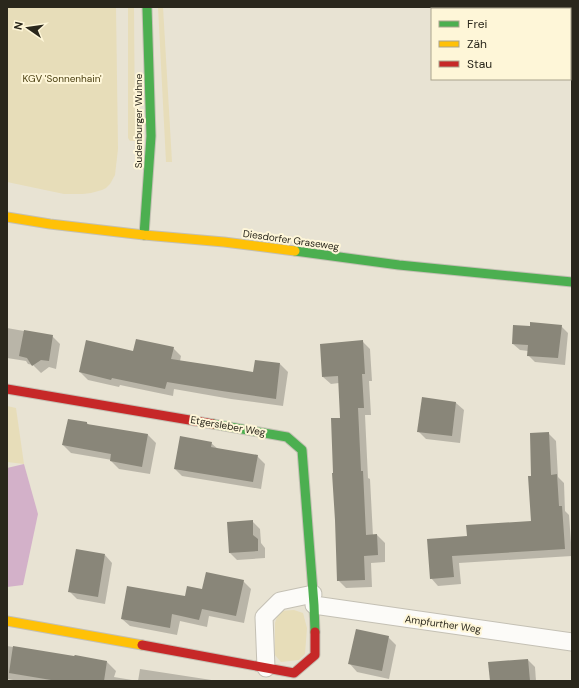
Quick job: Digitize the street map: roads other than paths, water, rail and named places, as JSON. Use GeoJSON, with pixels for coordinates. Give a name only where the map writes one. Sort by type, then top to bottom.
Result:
{"type":"FeatureCollection","features":[{"type":"Feature","properties":{"kind":"street","name":"Sudenburger Wuhne"},"geometry":{"type":"LineString","coordinates":[[144,235],[151,136],[147,7]]}},
{"type":"Feature","properties":{"kind":"street","name":"Diesdorfer Graseweg"},"geometry":{"type":"LineString","coordinates":[[7,217],[50,224],[144,235],[224,242],[399,265],[572,282]]}},
{"type":"Feature","properties":{"kind":"street","name":"Etgersleber Weg"},"geometry":{"type":"LineString","coordinates":[[7,389],[287,437],[302,450],[314,600],[315,655],[294,673],[7,622]]}},
{"type":"Feature","properties":{"kind":"street","name":"Ampfurther Weg"},"geometry":{"type":"LineString","coordinates":[[314,600],[572,642]]}},
{"type":"Feature","properties":{"kind":"street"},"geometry":{"type":"LineString","coordinates":[[266,668],[264,617],[280,601],[314,600]]}},
{"type":"Feature","properties":{"kind":"park label","name":"KGV 'Sonnenhain'"},"geometry":{"type":"Point","coordinates":[62,78]}}]}
